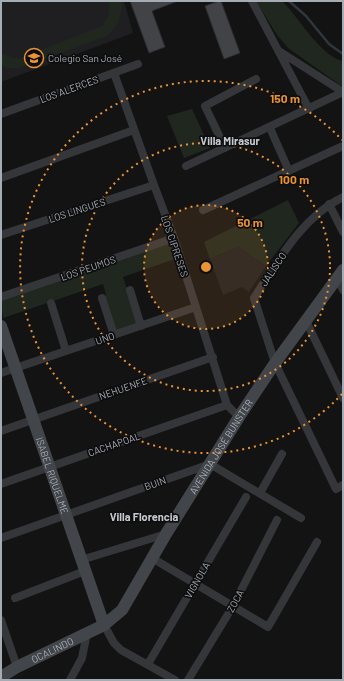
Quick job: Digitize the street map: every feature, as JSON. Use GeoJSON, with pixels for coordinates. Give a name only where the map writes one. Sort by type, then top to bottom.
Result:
{"type":"FeatureCollection","features":[{"type":"Feature","properties":{"kind":"street"},"geometry":{"type":"LineString","coordinates":[[252,1],[309,109]]}},
{"type":"Feature","properties":{"kind":"street"},"geometry":{"type":"LineString","coordinates":[[279,51],[343,92]]}},
{"type":"Feature","properties":{"kind":"street","name":"LOS ALERCES"},"geometry":{"type":"LineString","coordinates":[[1,114],[138,64]]}},
{"type":"Feature","properties":{"kind":"street","name":"LOS CIPRESES"},"geometry":{"type":"LineString","coordinates":[[114,73],[174,238],[213,356],[227,405],[238,416]]}},
{"type":"Feature","properties":{"kind":"street"},"geometry":{"type":"LineString","coordinates":[[225,148],[205,106],[256,79]]}},
{"type":"Feature","properties":{"kind":"street"},"geometry":{"type":"LineString","coordinates":[[186,166],[270,128],[343,92]]}},
{"type":"Feature","properties":{"kind":"street"},"geometry":{"type":"LineString","coordinates":[[270,128],[289,171]]}},
{"type":"Feature","properties":{"kind":"street"},"geometry":{"type":"LineString","coordinates":[[1,178],[134,130]]}},
{"type":"Feature","properties":{"kind":"street"},"geometry":{"type":"LineString","coordinates":[[203,210],[343,146]]}},
{"type":"Feature","properties":{"kind":"street","name":"LOS LINGUES"},"geometry":{"type":"LineString","coordinates":[[1,235],[154,185]]}},
{"type":"Feature","properties":{"kind":"street","name":"JALISCO"},"geometry":{"type":"LineString","coordinates":[[274,363],[254,298],[278,261],[303,227],[329,204],[343,197]]}},
{"type":"Feature","properties":{"kind":"street"},"geometry":{"type":"LineString","coordinates":[[329,204],[343,232]]}},
{"type":"Feature","properties":{"kind":"street","name":"LOS PEUMOS"},"geometry":{"type":"LineString","coordinates":[[1,297],[174,238]]}},
{"type":"Feature","properties":{"kind":"street"},"geometry":{"type":"LineString","coordinates":[[340,274],[343,290]]}},
{"type":"Feature","properties":{"kind":"street","name":"AVENIDA JOSÉ BUNSTER"},"geometry":{"type":"LineString","coordinates":[[104,625],[122,610],[166,534],[238,416],[274,363],[340,274]]}},
{"type":"Feature","properties":{"kind":"street"},"geometry":{"type":"LineString","coordinates":[[130,290],[141,326]]}},
{"type":"Feature","properties":{"kind":"street"},"geometry":{"type":"LineString","coordinates":[[102,298],[114,335]]}},
{"type":"Feature","properties":{"kind":"street"},"geometry":{"type":"LineString","coordinates":[[51,303],[66,351]]}},
{"type":"Feature","properties":{"kind":"street","name":"UNO"},"geometry":{"type":"LineString","coordinates":[[1,373],[196,307]]}},
{"type":"Feature","properties":{"kind":"street"},"geometry":{"type":"LineString","coordinates":[[306,321],[343,398]]}},
{"type":"Feature","properties":{"kind":"street","name":"ISABEL RIQUELME"},"geometry":{"type":"LineString","coordinates":[[1,326],[104,625]]}},
{"type":"Feature","properties":{"kind":"street","name":"NEHUENFE"},"geometry":{"type":"LineString","coordinates":[[1,431],[213,356]]}},
{"type":"Feature","properties":{"kind":"street"},"geometry":{"type":"LineString","coordinates":[[274,363],[339,487]]}},
{"type":"Feature","properties":{"kind":"street","name":"CACHAPOAL"},"geometry":{"type":"LineString","coordinates":[[1,484],[227,405]]}},
{"type":"Feature","properties":{"kind":"street"},"geometry":{"type":"LineString","coordinates":[[260,493],[282,454]]}},
{"type":"Feature","properties":{"kind":"street"},"geometry":{"type":"LineString","coordinates":[[210,464],[301,518]]}},
{"type":"Feature","properties":{"kind":"street","name":"BUIN"},"geometry":{"type":"LineString","coordinates":[[1,538],[210,464]]}},
{"type":"Feature","properties":{"kind":"street","name":"VIGNOLA"},"geometry":{"type":"LineString","coordinates":[[148,664],[246,497]]}},
{"type":"Feature","properties":{"kind":"street","name":"ZOCA"},"geometry":{"type":"LineString","coordinates":[[188,680],[233,606],[277,520]]}},
{"type":"Feature","properties":{"kind":"street"},"geometry":{"type":"LineString","coordinates":[[14,598],[83,566],[166,534]]}},
{"type":"Feature","properties":{"kind":"street"},"geometry":{"type":"LineString","coordinates":[[152,558],[268,627],[318,542]]}},
{"type":"Feature","properties":{"kind":"street"},"geometry":{"type":"LineString","coordinates":[[1,620],[17,667]]}},
{"type":"Feature","properties":{"kind":"street"},"geometry":{"type":"LineString","coordinates":[[104,625],[114,643],[121,650],[175,680]]}},
{"type":"Feature","properties":{"kind":"street","name":"OCALINDO"},"geometry":{"type":"LineString","coordinates":[[1,677],[17,667],[104,625]]}},
{"type":"Feature","properties":{"kind":"street"},"geometry":{"type":"LineString","coordinates":[[70,680],[82,658],[87,633]]}},
{"type":"Feature","properties":{"kind":"shaded area","name":"Colegio San José"},"geometry":{"type":"Polygon","coordinates":[[[1,1],[124,1],[133,33],[1,82],[1,1]]]}},
{"type":"Feature","properties":{"kind":"shaded area"},"geometry":{"type":"Polygon","coordinates":[[[110,1],[122,1],[122,6],[117,24],[107,36],[19,68],[8,68],[1,66],[1,52],[18,59],[102,26],[108,17],[110,1]]]}},
{"type":"Feature","properties":{"kind":"shaded area"},"geometry":{"type":"Polygon","coordinates":[[[256,1],[282,1],[326,52],[334,58],[343,61],[343,87],[288,48],[277,35],[256,1]]]}},
{"type":"Feature","properties":{"kind":"shaded area"},"geometry":{"type":"Polygon","coordinates":[[[192,109],[210,148],[184,158],[167,116],[192,109]]]}},
{"type":"Feature","properties":{"kind":"shaded area"},"geometry":{"type":"Polygon","coordinates":[[[288,200],[299,223],[266,266],[238,247],[210,259],[204,242],[288,200]]]}},
{"type":"Feature","properties":{"kind":"shaded area"},"geometry":{"type":"Polygon","coordinates":[[[170,241],[175,259],[123,277],[138,323],[115,331],[104,296],[106,295],[103,284],[3,318],[1,300],[170,241]]]}},
{"type":"Feature","properties":{"kind":"shaded area"},"geometry":{"type":"Polygon","coordinates":[[[238,247],[266,266],[249,292],[242,287],[223,295],[210,259],[238,247]]]}},
{"type":"Feature","properties":{"kind":"building"},"geometry":{"type":"Polygon","coordinates":[[[130,1],[178,1],[152,11],[165,47],[149,53],[130,1]]]}},
{"type":"Feature","properties":{"kind":"building"},"geometry":{"type":"Polygon","coordinates":[[[221,1],[240,53],[224,59],[205,6],[221,1]]]}},
{"type":"Feature","properties":{"kind":"waterway"},"geometry":{"type":"LineString","coordinates":[[289,1],[306,16],[329,44],[343,54]]}},
{"type":"Feature","properties":{"kind":"place","name":"Colegio San José"},"geometry":{"type":"Point","coordinates":[34,58]}},
{"type":"Feature","properties":{"kind":"district","name":"Villa Mirasur"},"geometry":{"type":"Point","coordinates":[230,141]}},
{"type":"Feature","properties":{"kind":"district","name":"Villa Florencia"},"geometry":{"type":"Point","coordinates":[144,517]}}]}
